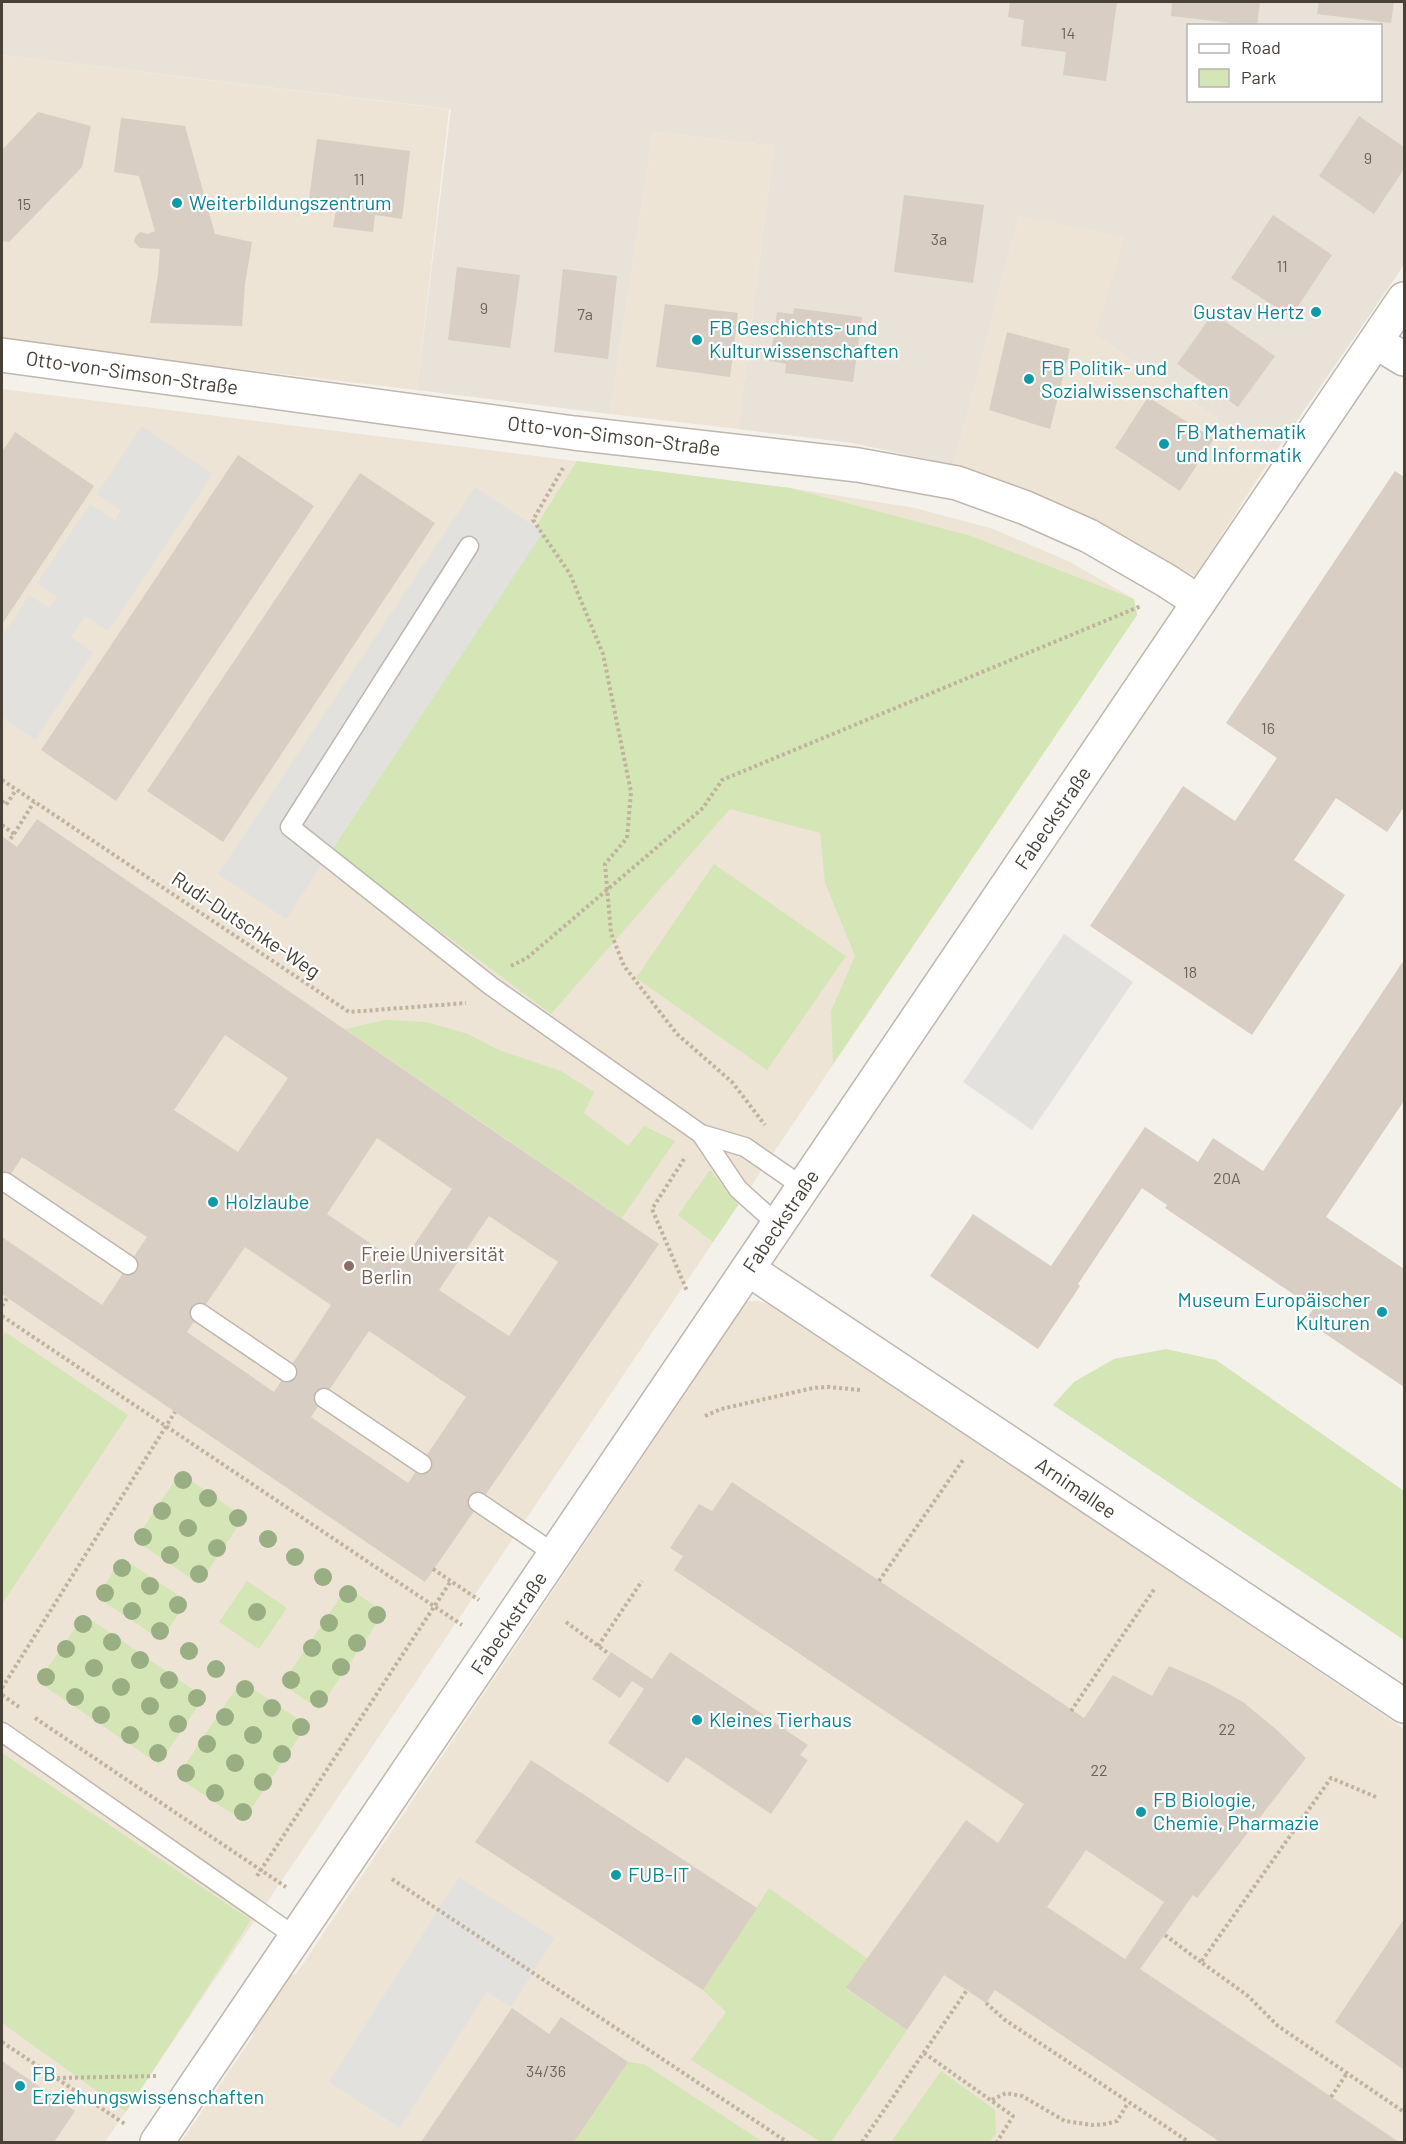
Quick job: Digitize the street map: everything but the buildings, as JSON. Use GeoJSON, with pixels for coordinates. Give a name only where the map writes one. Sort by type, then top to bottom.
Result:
{"type":"FeatureCollection","features":[{"type":"Feature","properties":{"kind":"street","name":"Fabeckstraße"},"geometry":{"type":"LineString","coordinates":[[157,2142],[1404,299]]}},
{"type":"Feature","properties":{"kind":"street"},"geometry":{"type":"LineString","coordinates":[[1376,342],[1404,359]]}},
{"type":"Feature","properties":{"kind":"street","name":"Otto-von-Simson-Straße"},"geometry":{"type":"LineString","coordinates":[[2,355],[574,433],[858,465],[957,483],[1026,508],[1089,536],[1199,602]]}},
{"type":"Feature","properties":{"kind":"street","name":"Arnimallee"},"geometry":{"type":"LineString","coordinates":[[748,1269],[1404,1706]]}},
{"type":"Feature","properties":{"kind":"lane"},"geometry":{"type":"LineString","coordinates":[[470,546],[290,827],[491,986],[701,1134],[745,1147],[803,1187]]}},
{"type":"Feature","properties":{"kind":"lane"},"geometry":{"type":"LineString","coordinates":[[701,1134],[738,1189],[778,1225]]}},
{"type":"Feature","properties":{"kind":"lane"},"geometry":{"type":"LineString","coordinates":[[5,1182],[128,1265]]}},
{"type":"Feature","properties":{"kind":"lane"},"geometry":{"type":"LineString","coordinates":[[200,1313],[287,1372]]}},
{"type":"Feature","properties":{"kind":"lane"},"geometry":{"type":"LineString","coordinates":[[324,1398],[422,1464]]}},
{"type":"Feature","properties":{"kind":"lane"},"geometry":{"type":"LineString","coordinates":[[478,1502],[555,1554]]}},
{"type":"Feature","properties":{"kind":"lane"},"geometry":{"type":"LineString","coordinates":[[2,1732],[296,1937]]}},
{"type":"Feature","properties":{"kind":"path"},"geometry":{"type":"LineString","coordinates":[[567,460],[533,520],[570,574],[603,654],[632,792],[627,838],[604,864],[611,933],[624,966],[676,1034],[732,1082],[771,1133]]}},
{"type":"Feature","properties":{"kind":"path","name":"Rudi-Dutschke-Weg"},"geometry":{"type":"LineString","coordinates":[[2,780],[349,1012],[478,1002],[503,970],[527,958],[703,808],[722,780],[1127,612]]}},
{"type":"Feature","properties":{"kind":"path"},"geometry":{"type":"LineString","coordinates":[[2,801],[6,805],[16,790]]}},
{"type":"Feature","properties":{"kind":"path"},"geometry":{"type":"LineString","coordinates":[[9,841],[34,802]]}},
{"type":"Feature","properties":{"kind":"path"},"geometry":{"type":"LineString","coordinates":[[2,825],[14,834]]}},
{"type":"Feature","properties":{"kind":"path"},"geometry":{"type":"LineString","coordinates":[[687,1291],[652,1209],[701,1134]]}},
{"type":"Feature","properties":{"kind":"path"},"geometry":{"type":"LineString","coordinates":[[2,1306],[7,1298]]}},
{"type":"Feature","properties":{"kind":"path"},"geometry":{"type":"LineString","coordinates":[[2,1316],[462,1625]]}},
{"type":"Feature","properties":{"kind":"path"},"geometry":{"type":"LineString","coordinates":[[705,1416],[721,1409],[813,1388],[860,1390]]}},
{"type":"Feature","properties":{"kind":"path"},"geometry":{"type":"LineString","coordinates":[[2,1688],[175,1412]]}},
{"type":"Feature","properties":{"kind":"path"},"geometry":{"type":"LineString","coordinates":[[879,1581],[963,1460]]}},
{"type":"Feature","properties":{"kind":"path"},"geometry":{"type":"LineString","coordinates":[[433,1569],[479,1600]]}},
{"type":"Feature","properties":{"kind":"path"},"geometry":{"type":"LineString","coordinates":[[242,1899],[451,1581]]}},
{"type":"Feature","properties":{"kind":"path"},"geometry":{"type":"LineString","coordinates":[[598,1646],[642,1581]]}},
{"type":"Feature","properties":{"kind":"path"},"geometry":{"type":"LineString","coordinates":[[1071,1711],[1155,1588]]}},
{"type":"Feature","properties":{"kind":"path"},"geometry":{"type":"LineString","coordinates":[[566,1622],[609,1654]]}},
{"type":"Feature","properties":{"kind":"path"},"geometry":{"type":"LineString","coordinates":[[2,1695],[21,1708]]}},
{"type":"Feature","properties":{"kind":"path"},"geometry":{"type":"LineString","coordinates":[[30,1714],[286,1887]]}},
{"type":"Feature","properties":{"kind":"path"},"geometry":{"type":"LineString","coordinates":[[1201,1962],[1331,1778],[1376,1797]]}},
{"type":"Feature","properties":{"kind":"path"},"geometry":{"type":"LineString","coordinates":[[392,1879],[787,2142]]}},
{"type":"Feature","properties":{"kind":"path"},"geometry":{"type":"LineString","coordinates":[[1165,1935],[1248,1996],[1278,2026],[1404,2112]]}},
{"type":"Feature","properties":{"kind":"path"},"geometry":{"type":"LineString","coordinates":[[862,2142],[967,1990]]}},
{"type":"Feature","properties":{"kind":"path"},"geometry":{"type":"LineString","coordinates":[[986,2003],[1005,2020],[1189,2142]]}},
{"type":"Feature","properties":{"kind":"path"},"geometry":{"type":"LineString","coordinates":[[2,2042],[125,2124]]}},
{"type":"Feature","properties":{"kind":"path"},"geometry":{"type":"LineString","coordinates":[[924,2053],[1013,2116],[997,2142]]}},
{"type":"Feature","properties":{"kind":"path"},"geometry":{"type":"LineString","coordinates":[[1331,2097],[1347,2073]]}},
{"type":"Feature","properties":{"kind":"path"},"geometry":{"type":"LineString","coordinates":[[57,2078],[158,2076]]}},
{"type":"Feature","properties":{"kind":"path"},"geometry":{"type":"LineString","coordinates":[[992,2100],[1006,2093],[1022,2096],[1065,2121],[1092,2125],[1117,2121],[1128,2103]]}},
{"type":"Feature","properties":{"kind":"shaded area"},"geometry":{"type":"Polygon","coordinates":[[[2,2],[1404,2],[1404,265],[1272,457],[1095,335],[1019,216],[954,465],[852,443],[738,429],[774,146],[653,132],[610,414],[417,390],[451,109],[2,55],[2,2]]]}},
{"type":"Feature","properties":{"kind":"shaded area"},"geometry":{"type":"Polygon","coordinates":[[[2,55],[449,109],[417,390],[2,341],[2,55]]]}},
{"type":"Feature","properties":{"kind":"shaded area"},"geometry":{"type":"Polygon","coordinates":[[[653,132],[774,146],[738,429],[610,414],[653,132]]]}},
{"type":"Feature","properties":{"kind":"shaded area"},"geometry":{"type":"Polygon","coordinates":[[[1019,216],[1125,237],[1095,335],[1272,457],[1195,576],[1083,517],[1020,488],[954,465],[1019,216]]]}},
{"type":"Feature","properties":{"kind":"shaded area","name":"Freie Universität Berlin"},"geometry":{"type":"Polygon","coordinates":[[[2,389],[790,488],[915,508],[993,529],[1070,562],[1134,599],[1137,615],[105,2142],[2,2142],[2,389]]]}},
{"type":"Feature","properties":{"kind":"shaded area"},"geometry":{"type":"Polygon","coordinates":[[[142,426],[213,474],[108,631],[85,616],[71,637],[93,653],[35,740],[2,717],[2,637],[29,595],[49,608],[57,597],[37,583],[90,504],[115,520],[121,510],[97,494],[142,426]]]}},
{"type":"Feature","properties":{"kind":"shaded area"},"geometry":{"type":"Polygon","coordinates":[[[475,487],[543,532],[286,919],[218,874],[475,487]]]}},
{"type":"Feature","properties":{"kind":"shaded area"},"geometry":{"type":"Polygon","coordinates":[[[1064,934],[1133,982],[1032,1130],[963,1082],[1064,934]]]}},
{"type":"Feature","properties":{"kind":"shaded area"},"geometry":{"type":"Polygon","coordinates":[[[759,1301],[778,1307],[1404,1729],[1404,2142],[181,2142],[253,2036],[249,2021],[279,1977],[296,1974],[707,1361],[704,1347],[741,1304],[759,1301]]]}},
{"type":"Feature","properties":{"kind":"shaded area"},"geometry":{"type":"Polygon","coordinates":[[[459,1877],[555,1938],[511,2007],[487,1992],[400,2128],[329,2082],[459,1877]]]}},
{"type":"Feature","properties":{"kind":"green space"},"geometry":{"type":"Polygon","coordinates":[[[577,461],[790,488],[971,536],[1134,599],[1137,615],[833,1064],[831,1011],[855,956],[825,883],[820,833],[730,809],[551,1014],[332,850],[577,461]]]}},
{"type":"Feature","properties":{"kind":"green space"},"geometry":{"type":"Polygon","coordinates":[[[714,864],[846,956],[767,1070],[636,978],[714,864]]]}},
{"type":"Feature","properties":{"kind":"green space"},"geometry":{"type":"Polygon","coordinates":[[[385,1020],[426,1022],[468,1034],[499,1050],[561,1071],[594,1092],[584,1113],[628,1146],[644,1126],[675,1141],[622,1218],[345,1029],[385,1020]]]}},
{"type":"Feature","properties":{"kind":"green space"},"geometry":{"type":"Polygon","coordinates":[[[710,1170],[738,1205],[713,1242],[678,1215],[710,1170]]]}},
{"type":"Feature","properties":{"kind":"green space"},"geometry":{"type":"Polygon","coordinates":[[[5,1332],[128,1415],[2,1604],[2,1337],[5,1332]]]}},
{"type":"Feature","properties":{"kind":"green space"},"geometry":{"type":"Polygon","coordinates":[[[1166,1349],[1216,1360],[1404,1491],[1404,1640],[1053,1405],[1074,1382],[1114,1359],[1166,1349]]]}},
{"type":"Feature","properties":{"kind":"green space"},"geometry":{"type":"Polygon","coordinates":[[[180,1473],[244,1517],[199,1584],[135,1540],[180,1473]]]}},
{"type":"Feature","properties":{"kind":"green space"},"geometry":{"type":"Polygon","coordinates":[[[122,1558],[187,1601],[161,1640],[97,1597],[122,1558]]]}},
{"type":"Feature","properties":{"kind":"green space"},"geometry":{"type":"Polygon","coordinates":[[[247,1581],[287,1608],[259,1649],[219,1622],[247,1581]]]}},
{"type":"Feature","properties":{"kind":"green space"},"geometry":{"type":"Polygon","coordinates":[[[347,1587],[384,1612],[319,1709],[282,1684],[347,1587]]]}},
{"type":"Feature","properties":{"kind":"green space"},"geometry":{"type":"Polygon","coordinates":[[[84,1615],[204,1697],[159,1764],[38,1682],[84,1615]]]}},
{"type":"Feature","properties":{"kind":"green space"},"geometry":{"type":"Polygon","coordinates":[[[241,1681],[307,1725],[243,1821],[177,1777],[241,1681]]]}},
{"type":"Feature","properties":{"kind":"green space"},"geometry":{"type":"Polygon","coordinates":[[[2,1753],[251,1920],[126,2112],[2,2023],[2,1753]]]}},
{"type":"Feature","properties":{"kind":"green space"},"geometry":{"type":"Polygon","coordinates":[[[769,1888],[868,1959],[846,1989],[907,2030],[831,2142],[821,2142],[691,2060],[726,2012],[703,1990],[769,1888]]]}},
{"type":"Feature","properties":{"kind":"green space"},"geometry":{"type":"Polygon","coordinates":[[[628,2062],[644,2064],[763,2142],[574,2142],[628,2062]]]}},
{"type":"Feature","properties":{"kind":"green space"},"geometry":{"type":"Polygon","coordinates":[[[941,2071],[995,2110],[996,2133],[990,2142],[891,2142],[941,2071]]]}},
{"type":"Feature","properties":{"kind":"place","name":"Weiterbildungszentrum"},"geometry":{"type":"Point","coordinates":[177,203]}},
{"type":"Feature","properties":{"kind":"place","name":"Gustav Hertz"},"geometry":{"type":"Point","coordinates":[1316,312]}},
{"type":"Feature","properties":{"kind":"place","name":"FB Geschichts- und Kulturwissenschaften"},"geometry":{"type":"Point","coordinates":[697,340]}},
{"type":"Feature","properties":{"kind":"place","name":"FB Politik- und Sozialwissenschaften"},"geometry":{"type":"Point","coordinates":[1029,379]}},
{"type":"Feature","properties":{"kind":"place","name":"FB Mathematik und Informatik"},"geometry":{"type":"Point","coordinates":[1164,444]}},
{"type":"Feature","properties":{"kind":"place","name":"Holzlaube"},"geometry":{"type":"Point","coordinates":[213,1202]}},
{"type":"Feature","properties":{"kind":"place","name":"Freie Universität Berlin"},"geometry":{"type":"Point","coordinates":[349,1266]}},
{"type":"Feature","properties":{"kind":"place","name":"Museum Europäischer Kulturen"},"geometry":{"type":"Point","coordinates":[1382,1312]}},
{"type":"Feature","properties":{"kind":"place","name":"Kleines Tierhaus"},"geometry":{"type":"Point","coordinates":[697,1720]}},
{"type":"Feature","properties":{"kind":"place","name":"FB Biologie, Chemie, Pharmazie"},"geometry":{"type":"Point","coordinates":[1141,1812]}},
{"type":"Feature","properties":{"kind":"place","name":"FUB-IT"},"geometry":{"type":"Point","coordinates":[616,1875]}},
{"type":"Feature","properties":{"kind":"place","name":"FB Erziehungswissenschaften"},"geometry":{"type":"Point","coordinates":[20,2086]}}]}
